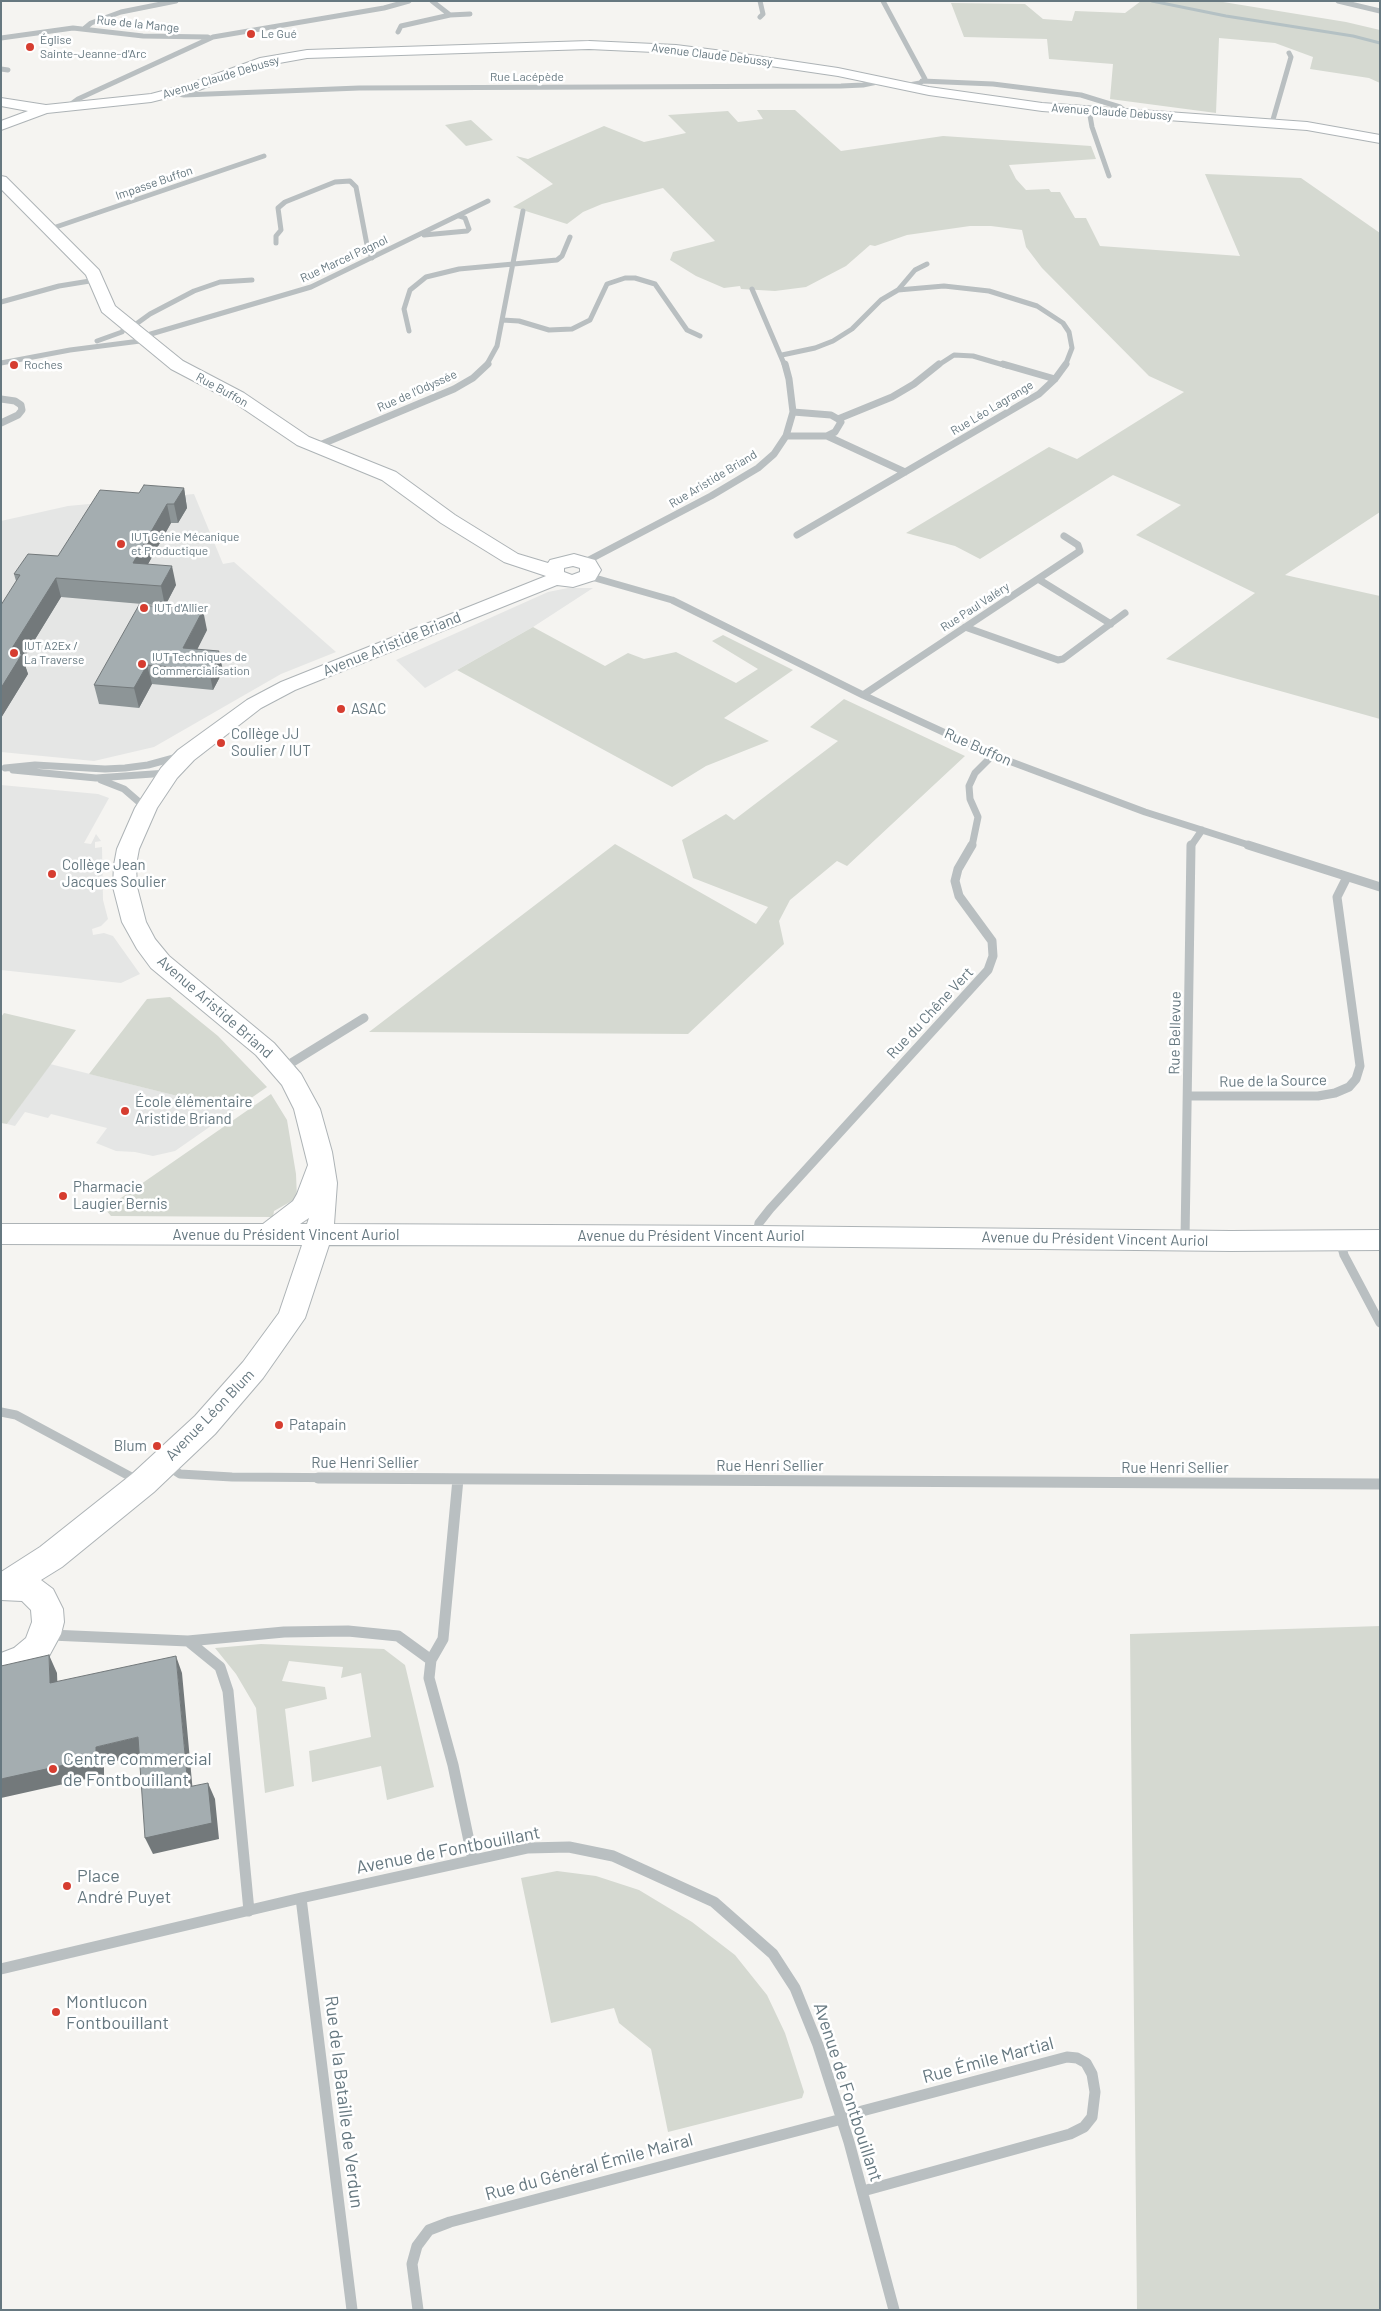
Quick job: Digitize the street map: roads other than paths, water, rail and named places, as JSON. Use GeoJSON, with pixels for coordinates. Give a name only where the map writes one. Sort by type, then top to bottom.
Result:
{"type":"FeatureCollection","features":[{"type":"Feature","properties":{"kind":"main road","name":"Avenue Claude Debussy"},"geometry":{"type":"LineString","coordinates":[[46,109],[173,93],[252,65],[286,57],[332,52],[530,46],[676,49],[838,72],[986,100],[1089,110],[1272,123],[1344,131],[1380,138]]}},
{"type":"Feature","properties":{"kind":"main road"},"geometry":{"type":"LineString","coordinates":[[1,102],[46,109]]}},
{"type":"Feature","properties":{"kind":"main road"},"geometry":{"type":"LineString","coordinates":[[1,126],[46,109]]}},
{"type":"Feature","properties":{"kind":"main road","name":"Rue Buffon"},"geometry":{"type":"LineString","coordinates":[[1,180],[93,273],[108,308],[177,364],[238,397],[315,447],[389,476],[448,519],[511,558],[570,569]]}},
{"type":"Feature","properties":{"kind":"main road","name":"Rue Buffon"},"geometry":{"type":"LineString","coordinates":[[489,544],[518,554],[544,559],[570,569]]}},
{"type":"Feature","properties":{"kind":"main road"},"geometry":{"type":"LineString","coordinates":[[495,601],[510,588],[518,574],[511,558]]}},
{"type":"Feature","properties":{"kind":"main road","name":"Avenue Aristide Briand"},"geometry":{"type":"LineString","coordinates":[[318,1235],[322,1219],[324,1183],[319,1152],[308,1108],[292,1080],[265,1049],[160,962],[145,943],[134,922],[125,887],[128,848],[146,808],[169,773],[186,755],[254,704],[288,686],[570,569]]}},
{"type":"Feature","properties":{"kind":"main road"},"geometry":{"type":"LineString","coordinates":[[270,1234],[302,1208],[310,1196],[316,1182],[319,1152]]}},
{"type":"Feature","properties":{"kind":"main road","name":"Avenue du Président Vincent Auriol"},"geometry":{"type":"LineString","coordinates":[[1,1234],[1380,1240]]}},
{"type":"Feature","properties":{"kind":"main road","name":"Avenue Léon Blum"},"geometry":{"type":"LineString","coordinates":[[4,1586],[51,1557],[143,1483],[205,1425],[247,1377],[291,1318],[307,1275],[318,1235]]}},
{"type":"Feature","properties":{"kind":"main road"},"geometry":{"type":"LineString","coordinates":[[1,1668],[25,1658],[37,1648],[45,1634],[48,1622],[48,1609],[42,1599],[51,1557]]}},
{"type":"Feature","properties":{"kind":"main road","name":"Avenue Léon Blum"},"geometry":{"type":"LineString","coordinates":[[4,1586],[21,1586],[33,1590],[42,1599]]}},
{"type":"Feature","properties":{"kind":"street"},"geometry":{"type":"LineString","coordinates":[[85,28],[91,23],[121,12],[176,1]]}},
{"type":"Feature","properties":{"kind":"street"},"geometry":{"type":"LineString","coordinates":[[67,107],[78,99],[108,87],[213,37],[384,8],[408,1]]}},
{"type":"Feature","properties":{"kind":"street"},"geometry":{"type":"LineString","coordinates":[[432,1],[450,15]]}},
{"type":"Feature","properties":{"kind":"street"},"geometry":{"type":"LineString","coordinates":[[760,1],[763,14],[760,17]]}},
{"type":"Feature","properties":{"kind":"street"},"geometry":{"type":"LineString","coordinates":[[882,1],[890,11],[900,31],[900,35],[924,79],[922,81]]}},
{"type":"Feature","properties":{"kind":"street"},"geometry":{"type":"LineString","coordinates":[[1338,1],[1380,11]]}},
{"type":"Feature","properties":{"kind":"street"},"geometry":{"type":"LineString","coordinates":[[398,32],[401,26],[410,23],[450,15],[470,14]]}},
{"type":"Feature","properties":{"kind":"street","name":"Rue de la Mange"},"geometry":{"type":"LineString","coordinates":[[2,39],[85,28],[144,36],[213,37]]}},
{"type":"Feature","properties":{"kind":"street"},"geometry":{"type":"LineString","coordinates":[[1272,123],[1291,57],[1289,53]]}},
{"type":"Feature","properties":{"kind":"street"},"geometry":{"type":"LineString","coordinates":[[1,69],[8,70]]}},
{"type":"Feature","properties":{"kind":"street","name":"Rue Lacépède"},"geometry":{"type":"LineString","coordinates":[[173,93],[184,95],[359,88],[841,86],[863,85],[882,81]]}},
{"type":"Feature","properties":{"kind":"street"},"geometry":{"type":"LineString","coordinates":[[904,86],[922,81],[993,84],[1099,99],[1120,107],[1127,113]]}},
{"type":"Feature","properties":{"kind":"street"},"geometry":{"type":"LineString","coordinates":[[1089,110],[1092,127],[1108,176]]}},
{"type":"Feature","properties":{"kind":"street","name":"Impasse Buffon"},"geometry":{"type":"LineString","coordinates":[[50,229],[264,156]]}},
{"type":"Feature","properties":{"kind":"street"},"geometry":{"type":"LineString","coordinates":[[276,243],[276,236],[280,230],[278,208],[285,202],[335,182],[350,181],[356,187],[367,244],[372,258]]}},
{"type":"Feature","properties":{"kind":"street","name":"Rue Marcel Pagnol"},"geometry":{"type":"LineString","coordinates":[[138,331],[311,287],[488,202]]}},
{"type":"Feature","properties":{"kind":"street","name":"Rue de l'Odyssée"},"geometry":{"type":"LineString","coordinates":[[315,447],[454,389],[473,378],[488,364],[497,346],[523,211]]}},
{"type":"Feature","properties":{"kind":"street"},"geometry":{"type":"LineString","coordinates":[[417,236],[467,231],[469,229],[465,218],[459,216]]}},
{"type":"Feature","properties":{"kind":"street"},"geometry":{"type":"LineString","coordinates":[[409,331],[404,309],[410,290],[422,280],[443,271],[557,260],[562,256],[570,237]]}},
{"type":"Feature","properties":{"kind":"street"},"geometry":{"type":"LineString","coordinates":[[898,290],[915,270],[927,264]]}},
{"type":"Feature","properties":{"kind":"street"},"geometry":{"type":"LineString","coordinates":[[502,320],[519,321],[549,330],[572,329],[590,320],[603,288],[607,284],[624,278],[635,278],[655,284],[687,330],[700,336]]}},
{"type":"Feature","properties":{"kind":"street"},"geometry":{"type":"LineString","coordinates":[[1,302],[59,286],[96,280]]}},
{"type":"Feature","properties":{"kind":"street"},"geometry":{"type":"LineString","coordinates":[[1,363],[70,350],[138,331],[150,314],[194,291],[220,282],[252,280]]}},
{"type":"Feature","properties":{"kind":"street","name":"Rue Léo Lagrange"},"geometry":{"type":"LineString","coordinates":[[782,355],[816,348],[833,341],[852,329],[881,300],[898,290],[925,286],[963,287],[1020,300],[1052,314],[1063,323],[1069,332],[1072,348],[1067,363],[1055,379],[1039,394],[796,535]]}},
{"type":"Feature","properties":{"kind":"street","name":"Rue Aristide Briand"},"geometry":{"type":"LineString","coordinates":[[570,569],[702,501],[758,468],[774,454],[786,436],[793,412],[789,379],[782,355],[752,289]]}},
{"type":"Feature","properties":{"kind":"street"},"geometry":{"type":"LineString","coordinates":[[70,350],[110,338],[122,332],[138,331]]}},
{"type":"Feature","properties":{"kind":"street"},"geometry":{"type":"LineString","coordinates":[[838,419],[892,397],[914,384],[948,356],[973,356],[1036,376],[1055,379]]}},
{"type":"Feature","properties":{"kind":"street"},"geometry":{"type":"LineString","coordinates":[[1,399],[15,401],[21,405],[22,410],[18,416],[1,423]]}},
{"type":"Feature","properties":{"kind":"street"},"geometry":{"type":"LineString","coordinates":[[793,412],[831,415],[838,419]]}},
{"type":"Feature","properties":{"kind":"street"},"geometry":{"type":"LineString","coordinates":[[827,436],[835,432],[840,422],[838,419]]}},
{"type":"Feature","properties":{"kind":"street"},"geometry":{"type":"LineString","coordinates":[[786,436],[827,436],[905,472]]}},
{"type":"Feature","properties":{"kind":"street","name":"Rue Paul Valéry"},"geometry":{"type":"LineString","coordinates":[[863,695],[1080,551],[1078,545],[1064,536]]}},
{"type":"Feature","properties":{"kind":"street","name":"Rue Buffon"},"geometry":{"type":"LineString","coordinates":[[570,569],[672,600],[863,695],[993,755],[1145,812],[1380,887]]}},
{"type":"Feature","properties":{"kind":"street"},"geometry":{"type":"LineString","coordinates":[[1038,579],[1111,624]]}},
{"type":"Feature","properties":{"kind":"street"},"geometry":{"type":"LineString","coordinates":[[965,627],[1058,660],[1063,659],[1125,613]]}},
{"type":"Feature","properties":{"kind":"street"},"geometry":{"type":"LineString","coordinates":[[169,773],[96,778],[30,773],[5,768],[35,764],[105,769],[125,768],[148,765],[186,755]]}},
{"type":"Feature","properties":{"kind":"street","name":"Rue du Chêne Vert"},"geometry":{"type":"LineString","coordinates":[[757,1236],[759,1223],[770,1209],[988,970],[993,956],[992,941],[983,926],[959,896],[955,881],[958,869],[971,850],[977,829],[978,817],[970,799],[969,786],[975,773],[993,755]]}},
{"type":"Feature","properties":{"kind":"street"},"geometry":{"type":"LineString","coordinates":[[96,778],[124,789],[146,808]]}},
{"type":"Feature","properties":{"kind":"street","name":"Rue Bellevue"},"geometry":{"type":"LineString","coordinates":[[1185,1240],[1183,1226],[1188,1096],[1191,845],[1202,830]]}},
{"type":"Feature","properties":{"kind":"street","name":"Rue de la Source"},"geometry":{"type":"LineString","coordinates":[[1188,1096],[1318,1096],[1335,1093],[1349,1087],[1356,1079],[1360,1066],[1337,898],[1347,877]]}},
{"type":"Feature","properties":{"kind":"street"},"geometry":{"type":"LineString","coordinates":[[283,1068],[364,1018]]}},
{"type":"Feature","properties":{"kind":"street"},"geometry":{"type":"LineString","coordinates":[[1340,1239],[1344,1255],[1380,1322]]}},
{"type":"Feature","properties":{"kind":"street"},"geometry":{"type":"LineString","coordinates":[[1,1412],[16,1415],[143,1483]]}},
{"type":"Feature","properties":{"kind":"street","name":"Rue Henri Sellier"},"geometry":{"type":"LineString","coordinates":[[164,1463],[180,1474],[214,1476],[1380,1484]]}},
{"type":"Feature","properties":{"kind":"street"},"geometry":{"type":"LineString","coordinates":[[458,1479],[443,1639],[431,1660],[429,1678],[474,1860]]}},
{"type":"Feature","properties":{"kind":"street"},"geometry":{"type":"LineString","coordinates":[[45,1634],[188,1641],[284,1632],[356,1632],[398,1636],[431,1660]]}},
{"type":"Feature","properties":{"kind":"street"},"geometry":{"type":"LineString","coordinates":[[188,1641],[220,1667],[228,1691],[249,1911]]}},
{"type":"Feature","properties":{"kind":"street","name":"Avenue de Fontbouillant"},"geometry":{"type":"LineString","coordinates":[[1,1969],[301,1898],[528,1848],[569,1847],[613,1856],[714,1902],[774,1954],[795,1988],[818,2046],[863,2191],[894,2310]]}},
{"type":"Feature","properties":{"kind":"street","name":"Rue de la Bataille de Verdun"},"geometry":{"type":"LineString","coordinates":[[301,1898],[352,2310]]}},
{"type":"Feature","properties":{"kind":"street","name":"Rue Émile Martial"},"geometry":{"type":"LineString","coordinates":[[842,2119],[1067,2057],[1077,2058],[1086,2063],[1092,2074],[1095,2092],[1092,2118],[1084,2127],[1070,2134],[863,2191]]}},
{"type":"Feature","properties":{"kind":"street","name":"Rue du Général Émile Mairal"},"geometry":{"type":"LineString","coordinates":[[418,2310],[412,2264],[416,2246],[429,2230],[450,2222],[548,2195],[842,2119]]}},
{"type":"Feature","properties":{"kind":"waterway"},"geometry":{"type":"LineString","coordinates":[[1152,1],[1226,16],[1353,36],[1380,43]]}},
{"type":"Feature","properties":{"kind":"place","name":"Le Gué"},"geometry":{"type":"Point","coordinates":[251,34]}},
{"type":"Feature","properties":{"kind":"place","name":"Église Sainte-Jeanne-d'Arc"},"geometry":{"type":"Point","coordinates":[30,47]}},
{"type":"Feature","properties":{"kind":"place","name":"Roches"},"geometry":{"type":"Point","coordinates":[14,365]}},
{"type":"Feature","properties":{"kind":"place","name":"IUT Génie Mécanique et Productique"},"geometry":{"type":"Point","coordinates":[121,544]}},
{"type":"Feature","properties":{"kind":"place","name":"IUT d'Allier"},"geometry":{"type":"Point","coordinates":[144,608]}},
{"type":"Feature","properties":{"kind":"place","name":"IUT A2Ex / La Traverse"},"geometry":{"type":"Point","coordinates":[14,653]}},
{"type":"Feature","properties":{"kind":"place","name":"IUT Techniques de Commercialisation"},"geometry":{"type":"Point","coordinates":[142,664]}},
{"type":"Feature","properties":{"kind":"place","name":"ASAC"},"geometry":{"type":"Point","coordinates":[341,709]}},
{"type":"Feature","properties":{"kind":"place","name":"Collège JJ Soulier / IUT"},"geometry":{"type":"Point","coordinates":[221,743]}},
{"type":"Feature","properties":{"kind":"place","name":"Collège Jean Jacques Soulier"},"geometry":{"type":"Point","coordinates":[52,874]}},
{"type":"Feature","properties":{"kind":"place","name":"École élémentaire Aristide Briand"},"geometry":{"type":"Point","coordinates":[125,1111]}},
{"type":"Feature","properties":{"kind":"place","name":"Pharmacie Laugier Bernis"},"geometry":{"type":"Point","coordinates":[63,1196]}},
{"type":"Feature","properties":{"kind":"place","name":"Patapain"},"geometry":{"type":"Point","coordinates":[279,1425]}},
{"type":"Feature","properties":{"kind":"place","name":"Blum"},"geometry":{"type":"Point","coordinates":[157,1446]}},
{"type":"Feature","properties":{"kind":"place","name":"Centre commercial de Fontbouillant"},"geometry":{"type":"Point","coordinates":[53,1769]}},
{"type":"Feature","properties":{"kind":"place","name":"Place André Puyet"},"geometry":{"type":"Point","coordinates":[67,1886]}},
{"type":"Feature","properties":{"kind":"place","name":"Montlucon Fontbouillant"},"geometry":{"type":"Point","coordinates":[56,2012]}}]}
